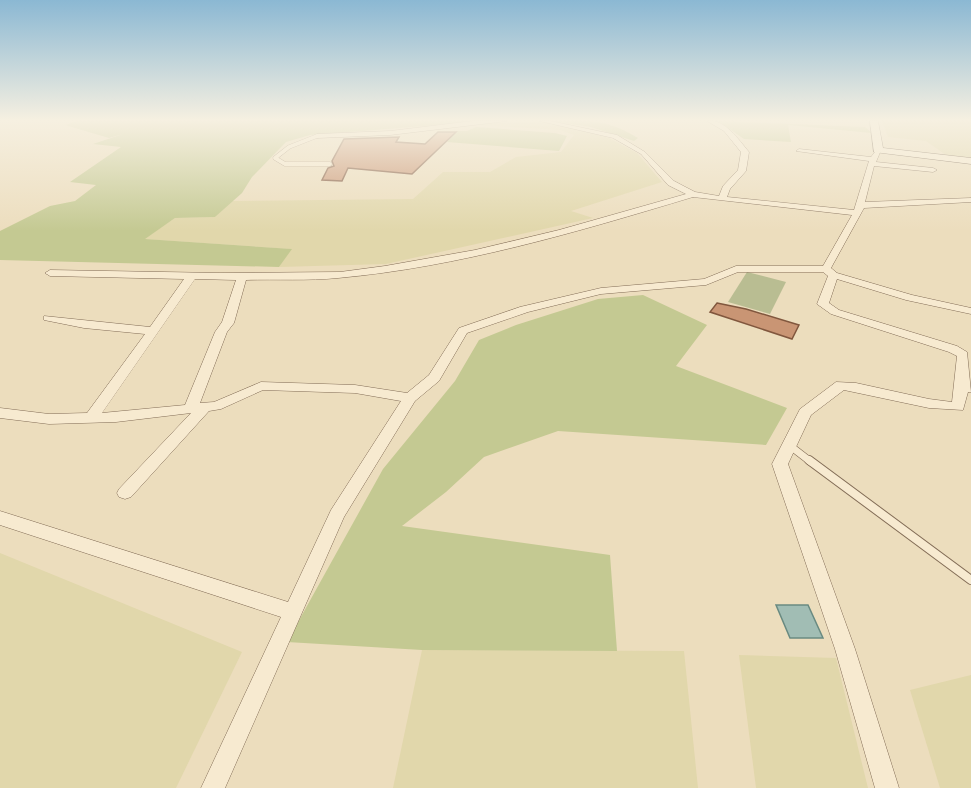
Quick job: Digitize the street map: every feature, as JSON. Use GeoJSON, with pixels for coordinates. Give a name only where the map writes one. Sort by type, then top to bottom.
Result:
{"type":"FeatureCollection","features":[{"type":"Feature","properties":{"kind":"street"},"geometry":{"type":"LineString","coordinates":[[647,158],[671,183],[693,194],[722,199],[860,209],[971,200]]}},
{"type":"Feature","properties":{"kind":"street"},"geometry":{"type":"LineString","coordinates":[[722,199],[726,188],[742,171],[744,158]]}},
{"type":"Feature","properties":{"kind":"street"},"geometry":{"type":"LineString","coordinates":[[874,158],[971,161]]}},
{"type":"Feature","properties":{"kind":"street"},"geometry":{"type":"LineString","coordinates":[[874,158],[933,170]]}},
{"type":"Feature","properties":{"kind":"street"},"geometry":{"type":"LineString","coordinates":[[874,158],[860,209],[829,272],[823,304],[835,312],[953,349],[963,355],[967,387],[958,407],[938,407],[865,387],[842,385],[805,412],[780,464],[845,649],[887,788]]}},
{"type":"Feature","properties":{"kind":"street"},"geometry":{"type":"LineString","coordinates":[[50,273],[242,277],[338,275],[406,266],[572,230],[693,194]]}},
{"type":"Feature","properties":{"kind":"street"},"geometry":{"type":"LineString","coordinates":[[213,788],[291,612],[337,516],[410,398],[434,378],[463,332],[524,309],[601,291],[706,282],[736,269],[829,272],[910,298],[971,311]]}},
{"type":"Feature","properties":{"kind":"street"},"geometry":{"type":"LineString","coordinates":[[91,418],[192,276]]}},
{"type":"Feature","properties":{"kind":"street"},"geometry":{"type":"LineString","coordinates":[[125,494],[198,408],[221,332],[228,323],[242,277]]}},
{"type":"Feature","properties":{"kind":"street"},"geometry":{"type":"LineString","coordinates":[[48,318],[84,325],[153,331]]}},
{"type":"Feature","properties":{"kind":"street"},"geometry":{"type":"LineString","coordinates":[[0,413],[49,419],[91,418],[198,408],[216,406],[261,386],[355,389],[410,398]]}},
{"type":"Feature","properties":{"kind":"street"},"geometry":{"type":"LineString","coordinates":[[0,518],[291,612]]}},
{"type":"Feature","properties":{"kind":"lane"},"geometry":{"type":"LineString","coordinates":[[274,158],[285,164],[330,164]]}},
{"type":"Feature","properties":{"kind":"lane"},"geometry":{"type":"LineString","coordinates":[[789,445],[971,580]]}},
{"type":"Feature","properties":{"kind":"shaded area"},"geometry":{"type":"Polygon","coordinates":[[[515,158],[641,158],[662,182],[571,211],[593,218],[386,264],[279,267],[291,249],[144,239],[175,218],[215,217],[228,201],[413,199],[443,172],[490,172],[515,158]]]}},
{"type":"Feature","properties":{"kind":"shaded area"},"geometry":{"type":"Polygon","coordinates":[[[0,553],[242,652],[176,788],[0,788],[0,553]]]}},
{"type":"Feature","properties":{"kind":"shaded area"},"geometry":{"type":"Polygon","coordinates":[[[422,650],[684,651],[698,788],[393,788],[422,650]]]}},
{"type":"Feature","properties":{"kind":"shaded area"},"geometry":{"type":"Polygon","coordinates":[[[739,655],[836,658],[868,788],[756,788],[739,655]]]}},
{"type":"Feature","properties":{"kind":"shaded area"},"geometry":{"type":"Polygon","coordinates":[[[971,675],[971,788],[940,788],[910,690],[971,675]]]}},
{"type":"Feature","properties":{"kind":"green space"},"geometry":{"type":"Polygon","coordinates":[[[105,158],[271,158],[252,177],[242,193],[215,217],[175,218],[145,239],[292,249],[279,267],[0,260],[0,231],[50,206],[75,201],[96,185],[70,182],[105,158]]]}},
{"type":"Feature","properties":{"kind":"green space"},"geometry":{"type":"Polygon","coordinates":[[[747,272],[786,282],[770,314],[728,302],[747,272]]]}},
{"type":"Feature","properties":{"kind":"green space"},"geometry":{"type":"Polygon","coordinates":[[[643,295],[707,325],[676,366],[787,408],[766,445],[558,431],[484,457],[446,492],[402,526],[610,555],[617,651],[422,650],[287,642],[383,469],[455,381],[479,340],[516,325],[598,299],[643,295]]]}},
{"type":"Feature","properties":{"kind":"water"},"geometry":{"type":"Polygon","coordinates":[[[776,605],[808,605],[823,638],[790,638],[776,605]]]}},
{"type":"Feature","properties":{"kind":"building"},"geometry":{"type":"Polygon","coordinates":[[[334,158],[429,158],[412,174],[348,168],[342,181],[322,180],[328,168],[334,166],[332,161],[334,158]]]}},
{"type":"Feature","properties":{"kind":"building"},"geometry":{"type":"Polygon","coordinates":[[[717,303],[799,325],[792,339],[710,312],[717,303]]]}}]}
